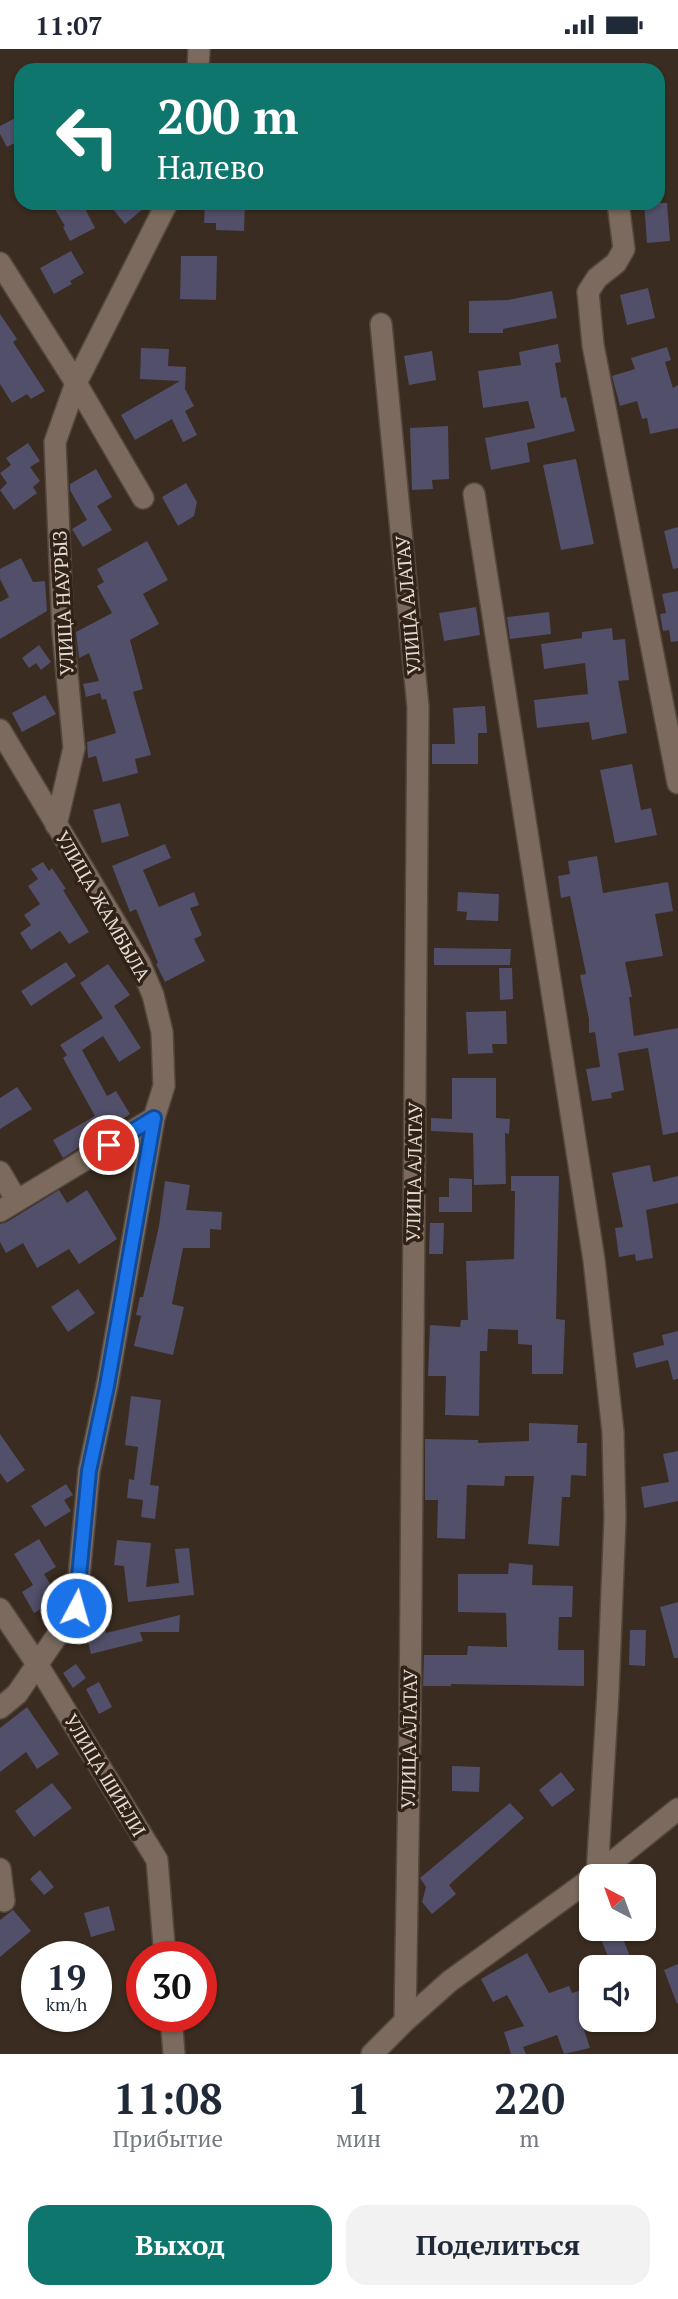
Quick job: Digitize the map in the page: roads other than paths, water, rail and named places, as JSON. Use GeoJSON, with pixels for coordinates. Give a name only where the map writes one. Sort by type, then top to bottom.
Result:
{"type":"FeatureCollection","features":[{"type":"Feature","properties":{"kind":"street","name":"УЛИЦА НАУРЫЗ"},"geometry":{"type":"LineString","coordinates":[[57,825],[74,748],[63,632],[55,442],[76,383],[163,210]]}},
{"type":"Feature","properties":{"kind":"street"},"geometry":{"type":"LineString","coordinates":[[619,210],[624,250],[617,263],[597,278],[588,292],[593,345],[678,783]]}},
{"type":"Feature","properties":{"kind":"street"},"geometry":{"type":"LineString","coordinates":[[0,263],[76,383],[143,498]]}},
{"type":"Feature","properties":{"kind":"street","name":"УЛИЦА АЛАТАУ"},"geometry":{"type":"LineString","coordinates":[[381,324],[418,707],[405,2021]]}},
{"type":"Feature","properties":{"kind":"street"},"geometry":{"type":"LineString","coordinates":[[474,494],[594,1260],[613,1432],[615,1518],[608,1692],[595,1864]]}},
{"type":"Feature","properties":{"kind":"street","name":"УЛИЦА ЖАМБЫЛА"},"geometry":{"type":"LineString","coordinates":[[0,730],[140,964],[153,995],[162,1032],[164,1086],[154,1118],[89,1471],[76,1608],[17,1693],[0,1708]]}},
{"type":"Feature","properties":{"kind":"street"},"geometry":{"type":"LineString","coordinates":[[0,1172],[9,1206],[154,1118]]}},
{"type":"Feature","properties":{"kind":"street","name":"УЛИЦА ШИЕЛИ"},"geometry":{"type":"LineString","coordinates":[[0,1609],[37,1664],[157,1860],[164,1941]]}},
{"type":"Feature","properties":{"kind":"street"},"geometry":{"type":"LineString","coordinates":[[609,1864],[678,1809]]}},
{"type":"Feature","properties":{"kind":"street"},"geometry":{"type":"LineString","coordinates":[[0,1869],[5,1901]]}},
{"type":"Feature","properties":{"kind":"street"},"geometry":{"type":"LineString","coordinates":[[372,2054],[450,1981],[579,1887]]}},
{"type":"Feature","properties":{"kind":"street"},"geometry":{"type":"LineString","coordinates":[[172,2032],[174,2054]]}}]}
